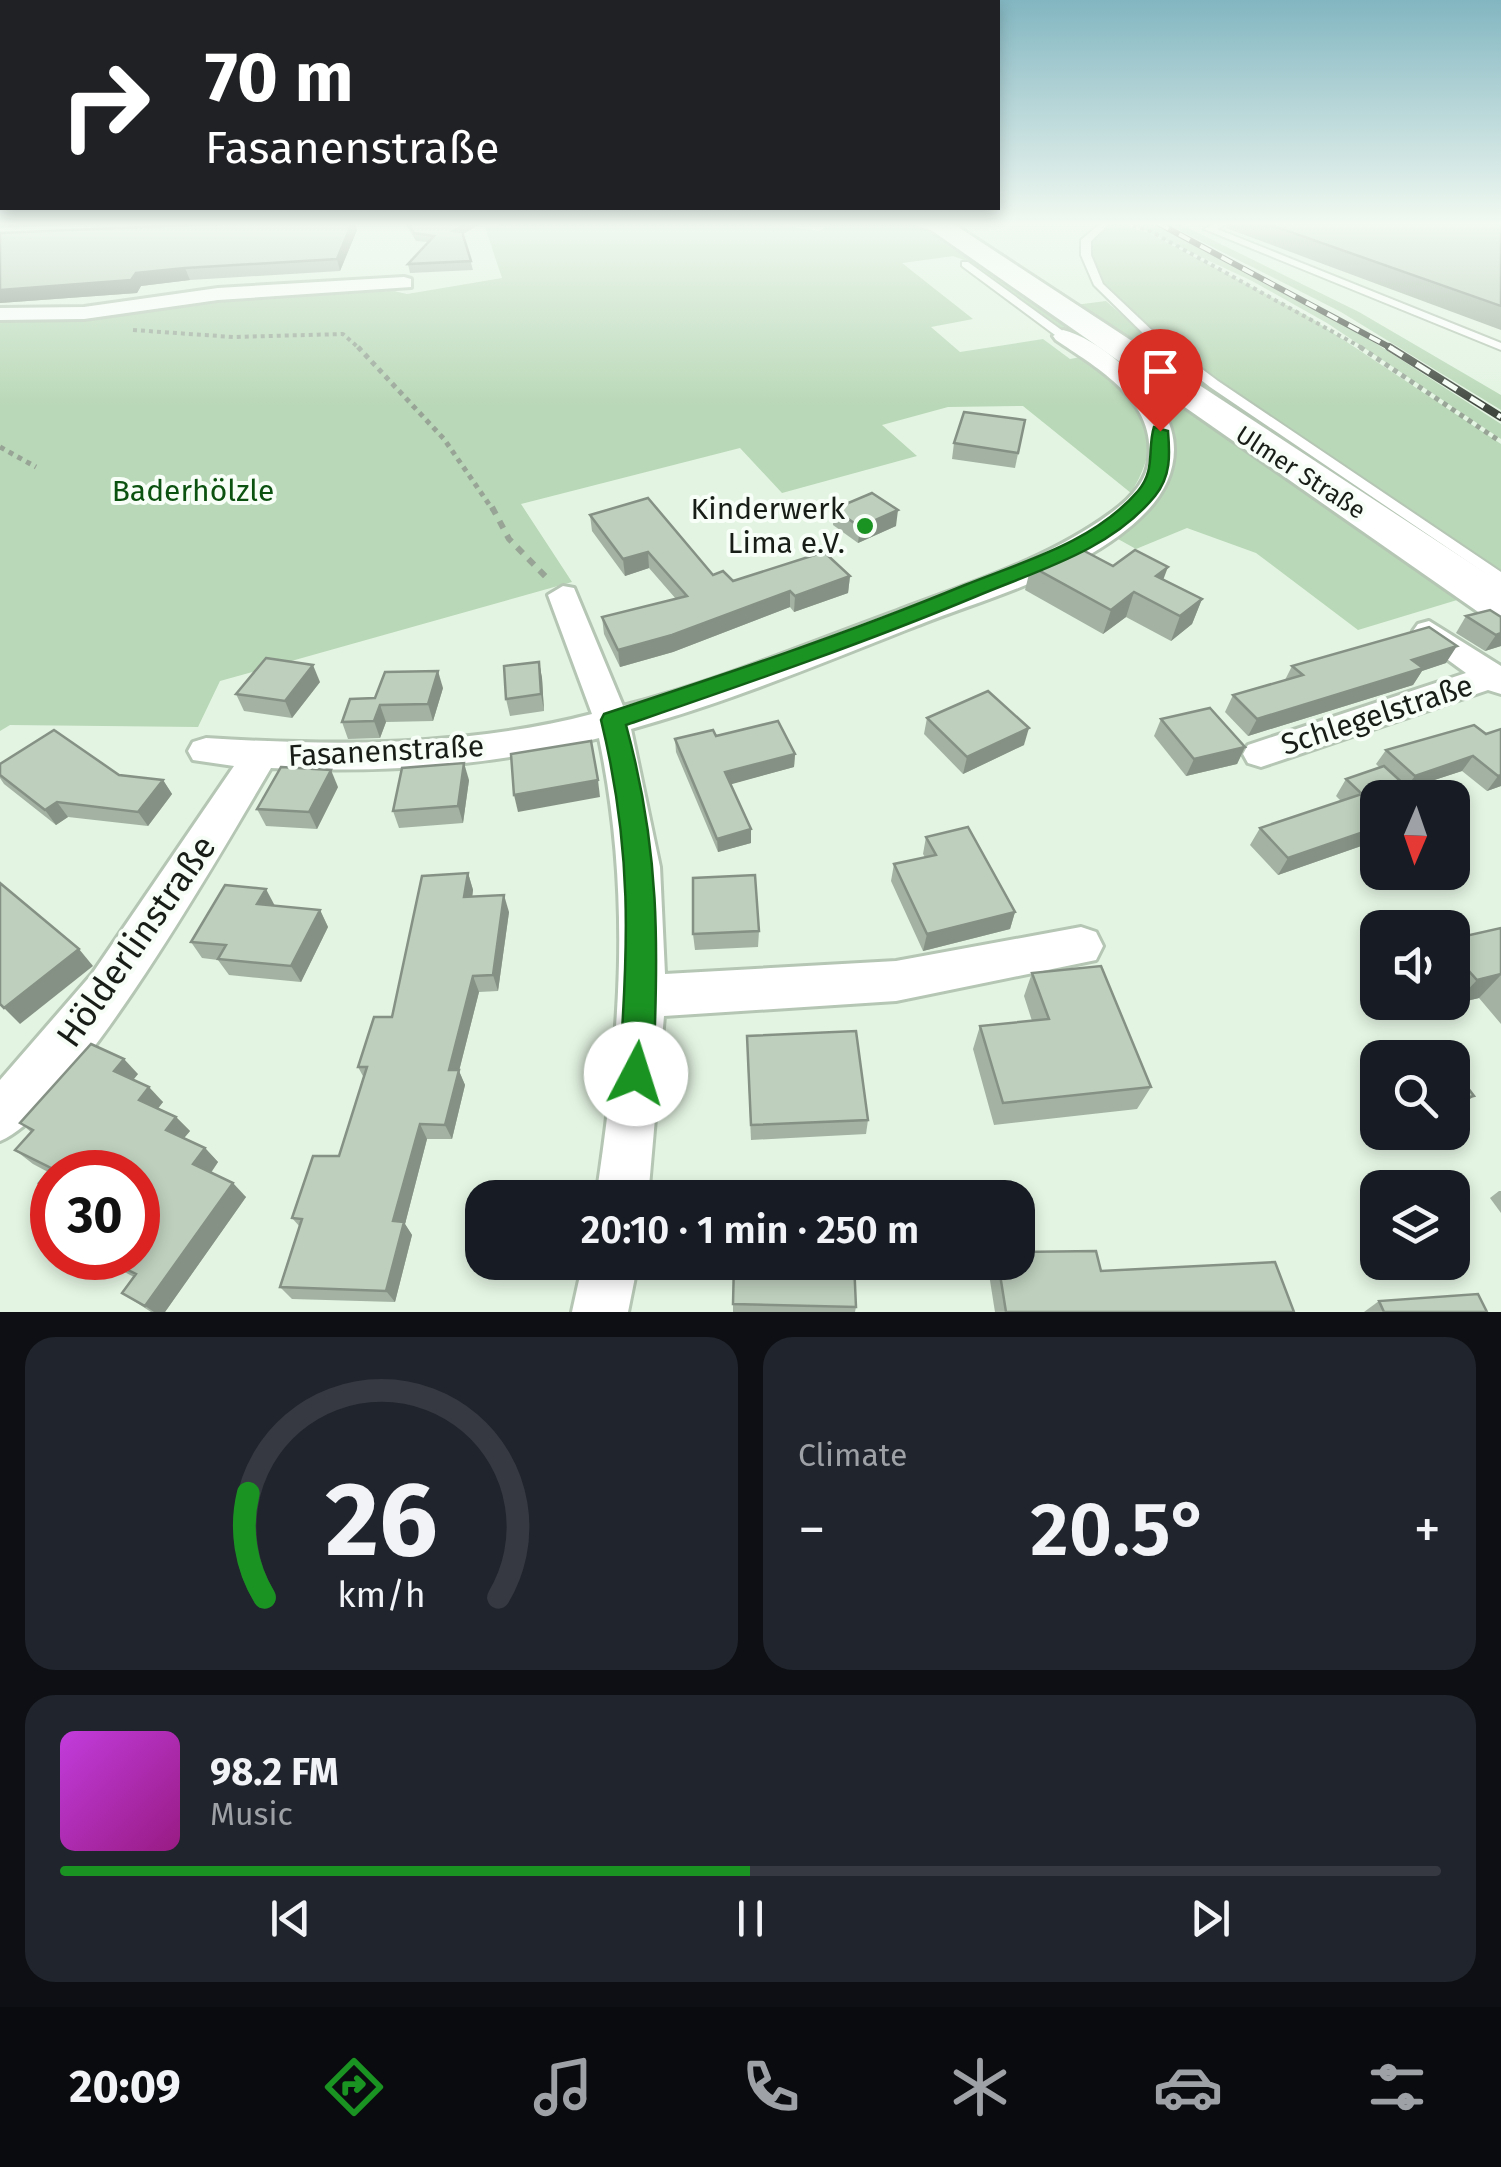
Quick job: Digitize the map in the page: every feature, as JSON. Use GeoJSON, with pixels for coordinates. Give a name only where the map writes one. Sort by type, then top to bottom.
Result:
{"type":"FeatureCollection","features":[{"type":"Feature","properties":{"kind":"main road","name":"Ulmer Straße"},"geometry":{"type":"LineString","coordinates":[[1017,284],[1501,605]]}},
{"type":"Feature","properties":{"kind":"street"},"geometry":{"type":"LineString","coordinates":[[0,314],[70,314],[218,294],[383,284]]}},
{"type":"Feature","properties":{"kind":"street","name":"Fasanenstraße"},"geometry":{"type":"LineString","coordinates":[[206,751],[373,757],[473,750],[613,720],[829,648],[1075,548],[1134,508],[1149,491],[1162,462],[1163,446],[1154,415],[1130,385],[1064,336]]}},
{"type":"Feature","properties":{"kind":"street"},"geometry":{"type":"LineString","coordinates":[[563,595],[613,720],[638,828],[642,996],[624,1180]]}},
{"type":"Feature","properties":{"kind":"street","name":"Schlegelstraße"},"geometry":{"type":"LineString","coordinates":[[1429,631],[1497,679]]}},
{"type":"Feature","properties":{"kind":"street","name":"Schlegelstraße"},"geometry":{"type":"LineString","coordinates":[[1261,754],[1497,679]]}},
{"type":"Feature","properties":{"kind":"street","name":"Hölderlinstraße"},"geometry":{"type":"LineString","coordinates":[[0,1116],[60,1052],[132,957],[260,755]]}},
{"type":"Feature","properties":{"kind":"street"},"geometry":{"type":"LineString","coordinates":[[642,996],[896,982],[1081,946]]}},
{"type":"Feature","properties":{"kind":"street"},"geometry":{"type":"LineString","coordinates":[[600,1312],[606,1280]]}},
{"type":"Feature","properties":{"kind":"lane"},"geometry":{"type":"LineString","coordinates":[[1003,284],[1064,336]]}},
{"type":"Feature","properties":{"kind":"lane"},"geometry":{"type":"LineString","coordinates":[[1099,284],[1130,318],[1214,384],[1501,579]]}},
{"type":"Feature","properties":{"kind":"lane"},"geometry":{"type":"LineString","coordinates":[[1346,284],[1501,347]]}},
{"type":"Feature","properties":{"kind":"path"},"geometry":{"type":"LineString","coordinates":[[1251,284],[1302,311],[1501,442]]}},
{"type":"Feature","properties":{"kind":"path"},"geometry":{"type":"LineString","coordinates":[[70,314],[105,326],[187,335],[343,334],[381,368],[394,390],[444,440],[484,492],[509,538],[563,595]]}},
{"type":"Feature","properties":{"kind":"path"},"geometry":{"type":"LineString","coordinates":[[0,447],[36,468]]}},
{"type":"Feature","properties":{"kind":"green space","name":"Baderhölzle"},"geometry":{"type":"Polygon","coordinates":[[[465,284],[929,284],[973,319],[931,327],[960,352],[1043,339],[1070,359],[1086,356],[1120,387],[1143,416],[1148,449],[1131,493],[1023,406],[948,407],[882,425],[917,456],[782,493],[740,448],[521,504],[572,582],[220,681],[198,727],[10,725],[0,731],[0,317],[381,288],[407,294],[465,284]]]}},
{"type":"Feature","properties":{"kind":"green space","name":"Baderhölzle"},"geometry":{"type":"Polygon","coordinates":[[[1000,284],[1010,284],[1097,348],[1091,349],[1000,284]]]}},
{"type":"Feature","properties":{"kind":"green space"},"geometry":{"type":"Polygon","coordinates":[[[1105,284],[1247,284],[1309,317],[1501,444],[1501,575],[1157,337],[1110,294],[1105,284]]]}},
{"type":"Feature","properties":{"kind":"green space"},"geometry":{"type":"Polygon","coordinates":[[[1258,284],[1270,284],[1341,321],[1501,424],[1501,439],[1327,323],[1258,284]]]}},
{"type":"Feature","properties":{"kind":"green space"},"geometry":{"type":"Polygon","coordinates":[[[1286,284],[1303,284],[1359,312],[1501,395],[1501,410],[1341,312],[1286,284]]]}},
{"type":"Feature","properties":{"kind":"green space"},"geometry":{"type":"Polygon","coordinates":[[[1106,301],[1149,339],[1157,367],[1067,306],[1106,301]]]}},
{"type":"Feature","properties":{"kind":"green space"},"geometry":{"type":"Polygon","coordinates":[[[1154,342],[1483,571],[1163,370],[1154,342]]]}},
{"type":"Feature","properties":{"kind":"green space"},"geometry":{"type":"Polygon","coordinates":[[[1101,351],[1467,597],[1358,630],[1256,553],[1187,528],[1136,549],[1109,534],[1169,444],[1101,351]]]}},
{"type":"Feature","properties":{"kind":"building"},"geometry":{"type":"Polygon","coordinates":[[[0,284],[76,284],[0,290],[0,284]]]}},
{"type":"Feature","properties":{"kind":"building"},"geometry":{"type":"Polygon","coordinates":[[[1439,284],[1501,284],[1501,306],[1439,284]]]}},
{"type":"Feature","properties":{"kind":"building"},"geometry":{"type":"Polygon","coordinates":[[[964,412],[1025,420],[1018,453],[954,443],[964,412]]]}},
{"type":"Feature","properties":{"kind":"building"},"geometry":{"type":"Polygon","coordinates":[[[872,493],[898,510],[860,527],[834,509],[872,493]]]}},
{"type":"Feature","properties":{"kind":"building"},"geometry":{"type":"Polygon","coordinates":[[[648,498],[713,575],[723,571],[733,581],[824,552],[850,576],[795,596],[790,591],[672,635],[618,650],[602,617],[687,596],[648,552],[623,559],[590,515],[648,498]]]}},
{"type":"Feature","properties":{"kind":"building"},"geometry":{"type":"Polygon","coordinates":[[[1075,546],[1113,566],[1135,550],[1168,567],[1156,576],[1202,599],[1180,616],[1134,592],[1111,610],[1031,566],[1075,546]]]}},
{"type":"Feature","properties":{"kind":"building"},"geometry":{"type":"Polygon","coordinates":[[[1490,610],[1501,617],[1501,633],[1496,635],[1466,616],[1490,610]]]}},
{"type":"Feature","properties":{"kind":"building"},"geometry":{"type":"Polygon","coordinates":[[[1429,627],[1457,646],[1412,660],[1423,668],[1257,719],[1233,695],[1303,675],[1292,666],[1429,627]]]}},
{"type":"Feature","properties":{"kind":"building"},"geometry":{"type":"Polygon","coordinates":[[[266,658],[313,665],[285,701],[236,694],[266,658]]]}},
{"type":"Feature","properties":{"kind":"building"},"geometry":{"type":"Polygon","coordinates":[[[539,662],[541,694],[506,699],[504,666],[539,662]]]}},
{"type":"Feature","properties":{"kind":"building"},"geometry":{"type":"Polygon","coordinates":[[[438,671],[428,704],[380,705],[374,721],[342,722],[350,699],[375,698],[385,672],[438,671]]]}},
{"type":"Feature","properties":{"kind":"building"},"geometry":{"type":"Polygon","coordinates":[[[988,691],[1029,728],[967,757],[927,718],[988,691]]]}},
{"type":"Feature","properties":{"kind":"building"},"geometry":{"type":"Polygon","coordinates":[[[1210,708],[1245,747],[1194,759],[1161,719],[1210,708]]]}},
{"type":"Feature","properties":{"kind":"building"},"geometry":{"type":"Polygon","coordinates":[[[778,721],[795,754],[725,772],[751,829],[717,839],[675,739],[713,730],[716,736],[778,721]]]}},
{"type":"Feature","properties":{"kind":"building"},"geometry":{"type":"Polygon","coordinates":[[[1474,725],[1486,734],[1501,729],[1501,775],[1473,756],[1415,776],[1386,750],[1474,725]]]}},
{"type":"Feature","properties":{"kind":"building"},"geometry":{"type":"Polygon","coordinates":[[[54,730],[119,775],[163,780],[138,812],[57,802],[45,810],[0,775],[0,764],[54,730]]]}},
{"type":"Feature","properties":{"kind":"building"},"geometry":{"type":"Polygon","coordinates":[[[591,741],[598,780],[514,795],[511,754],[591,741]]]}},
{"type":"Feature","properties":{"kind":"building"},"geometry":{"type":"Polygon","coordinates":[[[464,763],[458,806],[393,811],[402,768],[464,763]]]}},
{"type":"Feature","properties":{"kind":"building"},"geometry":{"type":"Polygon","coordinates":[[[1384,766],[1399,780],[1360,780],[1360,792],[1346,779],[1384,766]]]}},
{"type":"Feature","properties":{"kind":"building"},"geometry":{"type":"Polygon","coordinates":[[[281,767],[331,770],[309,812],[257,809],[281,767]]]}},
{"type":"Feature","properties":{"kind":"building"},"geometry":{"type":"Polygon","coordinates":[[[1360,795],[1360,833],[1288,858],[1260,828],[1360,795]]]}},
{"type":"Feature","properties":{"kind":"building"},"geometry":{"type":"Polygon","coordinates":[[[968,827],[1015,912],[927,934],[894,864],[936,855],[926,837],[968,827]]]}},
{"type":"Feature","properties":{"kind":"building"},"geometry":{"type":"Polygon","coordinates":[[[468,873],[464,897],[504,895],[493,975],[473,976],[449,1070],[459,1070],[445,1125],[420,1124],[393,1221],[404,1222],[386,1291],[280,1287],[302,1219],[292,1218],[313,1156],[339,1156],[367,1067],[358,1067],[374,1017],[392,1017],[422,876],[468,873]]]}},
{"type":"Feature","properties":{"kind":"building"},"geometry":{"type":"Polygon","coordinates":[[[755,875],[759,931],[693,934],[693,878],[755,875]]]}},
{"type":"Feature","properties":{"kind":"building"},"geometry":{"type":"Polygon","coordinates":[[[0,883],[79,949],[4,1008],[0,1004],[0,883]]]}},
{"type":"Feature","properties":{"kind":"building"},"geometry":{"type":"Polygon","coordinates":[[[225,885],[266,889],[257,904],[320,910],[291,966],[218,959],[226,945],[191,942],[225,885]]]}},
{"type":"Feature","properties":{"kind":"building"},"geometry":{"type":"Polygon","coordinates":[[[1501,928],[1501,974],[1477,980],[1470,972],[1470,935],[1501,928]]]}},
{"type":"Feature","properties":{"kind":"building"},"geometry":{"type":"Polygon","coordinates":[[[1101,966],[1151,1087],[1003,1103],[980,1026],[1049,1019],[1032,973],[1101,966]]]}},
{"type":"Feature","properties":{"kind":"building"},"geometry":{"type":"Polygon","coordinates":[[[856,1031],[868,1120],[751,1125],[747,1036],[856,1031]]]}},
{"type":"Feature","properties":{"kind":"building"},"geometry":{"type":"Polygon","coordinates":[[[91,1044],[124,1059],[114,1071],[149,1087],[139,1100],[176,1117],[166,1130],[205,1148],[193,1164],[233,1183],[145,1306],[122,1293],[132,1280],[160,1280],[160,1150],[30,1150],[30,1158],[15,1150],[33,1130],[20,1123],[91,1044]]]}},
{"type":"Feature","properties":{"kind":"building"},"geometry":{"type":"Polygon","coordinates":[[[1096,1251],[1101,1271],[1275,1262],[1294,1312],[1006,1312],[1001,1280],[1035,1280],[1035,1252],[1096,1251]]]}},
{"type":"Feature","properties":{"kind":"building"},"geometry":{"type":"Polygon","coordinates":[[[734,1280],[855,1280],[856,1307],[733,1304],[734,1280]]]}},
{"type":"Feature","properties":{"kind":"building"},"geometry":{"type":"Polygon","coordinates":[[[1478,1294],[1487,1312],[1384,1312],[1379,1301],[1478,1294]]]}},
{"type":"Feature","properties":{"kind":"railway"},"geometry":{"type":"LineString","coordinates":[[1272,284],[1393,349]]}},
{"type":"Feature","properties":{"kind":"railway"},"geometry":{"type":"LineString","coordinates":[[1389,347],[1501,417]]}},
{"type":"Feature","properties":{"kind":"place","name":"Kinderwerk Lima e.V."},"geometry":{"type":"Point","coordinates":[865,526]}},
{"type":"Feature","properties":{"kind":"route"},"geometry":{"type":"LineString","coordinates":[[636,1074],[644,942],[642,867],[631,790],[613,720],[847,642],[1075,548],[1117,522],[1149,491],[1162,462],[1160,431]]}}]}
